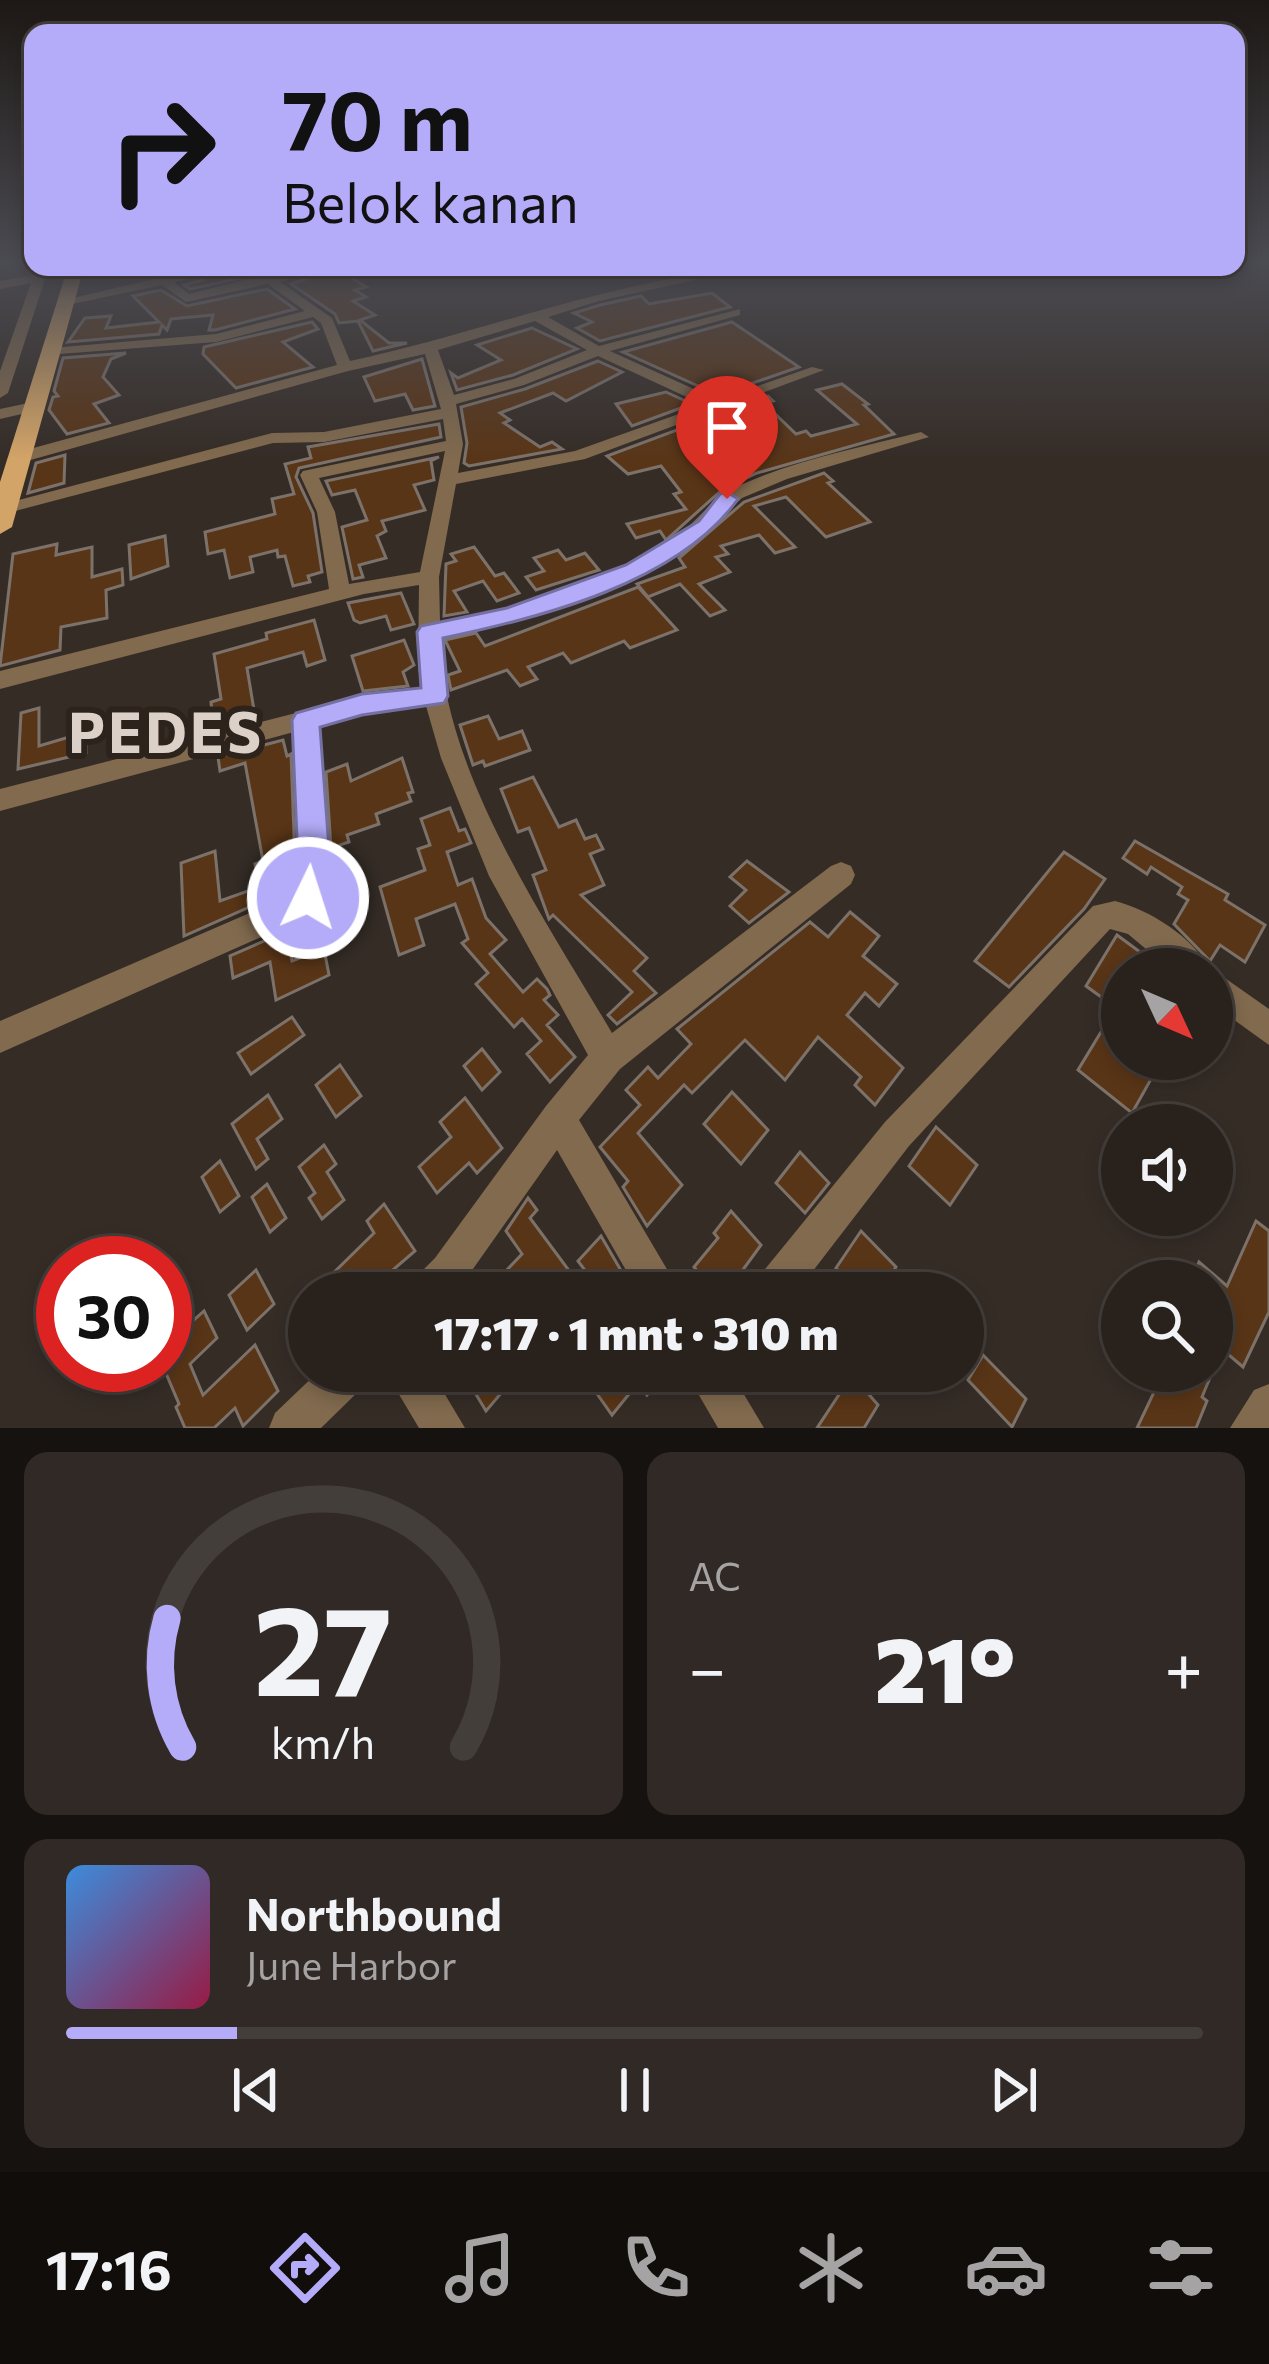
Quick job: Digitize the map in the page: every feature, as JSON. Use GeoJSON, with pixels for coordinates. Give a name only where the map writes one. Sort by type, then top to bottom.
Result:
{"type":"FeatureCollection","features":[{"type":"Feature","properties":{"kind":"main road"},"geometry":{"type":"LineString","coordinates":[[2,519],[4,485],[21,457],[29,408],[58,327]]}},
{"type":"Feature","properties":{"kind":"street"},"geometry":{"type":"LineString","coordinates":[[0,393],[25,327]]}},
{"type":"Feature","properties":{"kind":"street"},"geometry":{"type":"LineString","coordinates":[[14,360],[216,338],[261,327]]}},
{"type":"Feature","properties":{"kind":"street"},"geometry":{"type":"LineString","coordinates":[[329,327],[345,367]]}},
{"type":"Feature","properties":{"kind":"street"},"geometry":{"type":"LineString","coordinates":[[21,457],[501,327]]}},
{"type":"Feature","properties":{"kind":"street"},"geometry":{"type":"LineString","coordinates":[[555,327],[717,405]]}},
{"type":"Feature","properties":{"kind":"street"},"geometry":{"type":"LineString","coordinates":[[2,519],[272,438],[324,437],[448,407],[598,351],[684,327]]}},
{"type":"Feature","properties":{"kind":"street"},"geometry":{"type":"LineString","coordinates":[[430,348],[455,444],[429,577],[435,696],[454,758],[499,867],[608,1057]]}},
{"type":"Feature","properties":{"kind":"street"},"geometry":{"type":"LineString","coordinates":[[450,480],[579,455],[817,370]]}},
{"type":"Feature","properties":{"kind":"street"},"geometry":{"type":"LineString","coordinates":[[0,413],[29,408]]}},
{"type":"Feature","properties":{"kind":"street"},"geometry":{"type":"LineString","coordinates":[[430,632],[511,616],[634,570],[706,526],[727,499],[741,491],[804,466],[921,437]]}},
{"type":"Feature","properties":{"kind":"street"},"geometry":{"type":"LineString","coordinates":[[340,592],[326,512],[309,475],[455,444]]}},
{"type":"Feature","properties":{"kind":"street"},"geometry":{"type":"LineString","coordinates":[[0,680],[340,592],[429,577]]}},
{"type":"Feature","properties":{"kind":"street"},"geometry":{"type":"LineString","coordinates":[[0,800],[362,704],[435,696]]}},
{"type":"Feature","properties":{"kind":"street"},"geometry":{"type":"LineString","coordinates":[[0,1037],[303,904],[314,863],[305,720]]}},
{"type":"Feature","properties":{"kind":"street"},"geometry":{"type":"LineString","coordinates":[[449,1272],[558,1118],[608,1057],[842,875]]}},
{"type":"Feature","properties":{"kind":"street"},"geometry":{"type":"LineString","coordinates":[[788,1272],[897,1134],[1103,916],[1119,914],[1132,920],[1167,948]]}},
{"type":"Feature","properties":{"kind":"street"},"geometry":{"type":"LineString","coordinates":[[1233,1001],[1269,1029]]}},
{"type":"Feature","properties":{"kind":"street"},"geometry":{"type":"LineString","coordinates":[[558,1118],[649,1272]]}},
{"type":"Feature","properties":{"kind":"street"},"geometry":{"type":"LineString","coordinates":[[290,1428],[327,1392]]}},
{"type":"Feature","properties":{"kind":"street"},"geometry":{"type":"LineString","coordinates":[[420,1392],[444,1428]]}},
{"type":"Feature","properties":{"kind":"street"},"geometry":{"type":"LineString","coordinates":[[720,1392],[743,1428]]}},
{"type":"Feature","properties":{"kind":"street"},"geometry":{"type":"LineString","coordinates":[[1251,1428],[1269,1405]]}},
{"type":"Feature","properties":{"kind":"building"},"geometry":{"type":"Polygon","coordinates":[[[79,327],[161,327],[159,334],[68,342],[79,327]]]}},
{"type":"Feature","properties":{"kind":"building"},"geometry":{"type":"Polygon","coordinates":[[[292,327],[318,329],[283,342],[313,367],[236,388],[203,354],[204,347],[292,327]]]}},
{"type":"Feature","properties":{"kind":"building"},"geometry":{"type":"Polygon","coordinates":[[[361,327],[368,327],[389,343],[407,343],[373,351],[361,327]]]}},
{"type":"Feature","properties":{"kind":"building"},"geometry":{"type":"Polygon","coordinates":[[[580,327],[655,327],[600,341],[577,328],[580,327]]]}},
{"type":"Feature","properties":{"kind":"building"},"geometry":{"type":"Polygon","coordinates":[[[715,327],[739,327],[799,367],[718,395],[623,352],[715,327]]]}},
{"type":"Feature","properties":{"kind":"building"},"geometry":{"type":"Polygon","coordinates":[[[532,328],[577,349],[513,375],[457,390],[451,373],[458,378],[501,360],[477,345],[532,328]]]}},
{"type":"Feature","properties":{"kind":"building"},"geometry":{"type":"Polygon","coordinates":[[[126,353],[111,359],[103,377],[119,395],[94,404],[109,423],[67,434],[49,410],[53,397],[58,396],[54,391],[63,358],[126,353]]]}},
{"type":"Feature","properties":{"kind":"building"},"geometry":{"type":"Polygon","coordinates":[[[422,359],[435,406],[413,410],[405,394],[375,401],[364,377],[422,359]]]}},
{"type":"Feature","properties":{"kind":"building"},"geometry":{"type":"Polygon","coordinates":[[[598,361],[622,372],[566,401],[553,393],[500,413],[510,420],[504,423],[540,447],[552,442],[562,449],[469,466],[464,463],[467,443],[461,407],[598,361]]]}},
{"type":"Feature","properties":{"kind":"building"},"geometry":{"type":"Polygon","coordinates":[[[842,384],[868,404],[864,405],[894,434],[757,473],[723,489],[666,540],[660,531],[636,538],[627,524],[686,509],[674,494],[681,492],[661,466],[628,474],[607,456],[768,396],[773,401],[764,403],[796,434],[806,431],[811,436],[857,424],[817,390],[842,384]]]}},
{"type":"Feature","properties":{"kind":"building"},"geometry":{"type":"Polygon","coordinates":[[[666,392],[692,404],[632,426],[616,404],[666,392]]]}},
{"type":"Feature","properties":{"kind":"building"},"geometry":{"type":"Polygon","coordinates":[[[439,424],[441,437],[299,468],[296,477],[313,513],[322,572],[308,576],[310,582],[293,586],[285,556],[278,557],[277,550],[250,557],[253,572],[230,578],[224,550],[208,554],[205,532],[275,514],[272,499],[294,494],[285,464],[311,458],[308,447],[439,424]]]}},
{"type":"Feature","properties":{"kind":"building"},"geometry":{"type":"Polygon","coordinates":[[[65,455],[64,483],[28,493],[36,463],[65,455]]]}},
{"type":"Feature","properties":{"kind":"building"},"geometry":{"type":"Polygon","coordinates":[[[439,457],[431,461],[434,480],[414,485],[425,510],[382,521],[386,531],[377,536],[386,558],[359,565],[363,577],[353,579],[342,527],[367,520],[355,490],[332,495],[326,481],[439,457]]]}},
{"type":"Feature","properties":{"kind":"building"},"geometry":{"type":"Polygon","coordinates":[[[824,473],[833,481],[828,483],[870,522],[826,537],[786,497],[754,506],[795,547],[775,553],[759,535],[721,546],[728,554],[716,557],[730,572],[699,584],[725,610],[710,616],[680,584],[648,597],[637,584],[685,567],[679,558],[744,502],[824,473]]]}},
{"type":"Feature","properties":{"kind":"building"},"geometry":{"type":"Polygon","coordinates":[[[165,536],[168,566],[131,579],[129,545],[165,536]]]}},
{"type":"Feature","properties":{"kind":"building"},"geometry":{"type":"Polygon","coordinates":[[[57,544],[56,555],[92,547],[92,577],[122,569],[123,585],[106,590],[107,618],[61,627],[60,650],[0,666],[13,554],[57,544]]]}},
{"type":"Feature","properties":{"kind":"building"},"geometry":{"type":"Polygon","coordinates":[[[474,547],[495,576],[504,573],[519,593],[497,601],[483,581],[454,591],[467,612],[444,616],[446,564],[456,561],[451,554],[474,547]]]}},
{"type":"Feature","properties":{"kind":"building"},"geometry":{"type":"Polygon","coordinates":[[[558,550],[566,560],[585,553],[599,570],[536,590],[526,577],[544,571],[534,558],[558,550]]]}},
{"type":"Feature","properties":{"kind":"building"},"geometry":{"type":"Polygon","coordinates":[[[638,587],[677,630],[630,648],[624,641],[571,663],[563,653],[528,667],[537,679],[520,686],[507,670],[451,690],[448,675],[460,671],[445,640],[476,633],[485,646],[638,587]]]}},
{"type":"Feature","properties":{"kind":"building"},"geometry":{"type":"Polygon","coordinates":[[[401,593],[414,624],[391,630],[386,616],[360,623],[354,620],[348,603],[401,593]]]}},
{"type":"Feature","properties":{"kind":"building"},"geometry":{"type":"Polygon","coordinates":[[[314,620],[325,660],[307,666],[303,652],[247,668],[254,710],[213,722],[211,702],[221,699],[214,654],[314,620]]]}},
{"type":"Feature","properties":{"kind":"building"},"geometry":{"type":"Polygon","coordinates":[[[404,640],[414,665],[403,672],[408,686],[363,691],[352,656],[404,640]]]}},
{"type":"Feature","properties":{"kind":"building"},"geometry":{"type":"Polygon","coordinates":[[[39,708],[39,746],[86,732],[86,753],[18,769],[21,713],[39,708]]]}},
{"type":"Feature","properties":{"kind":"building"},"geometry":{"type":"Polygon","coordinates":[[[488,716],[499,739],[522,731],[530,750],[485,766],[483,761],[473,765],[460,725],[488,716]]]}},
{"type":"Feature","properties":{"kind":"building"},"geometry":{"type":"Polygon","coordinates":[[[283,740],[287,756],[291,754],[295,862],[288,890],[184,936],[181,863],[215,851],[220,901],[259,887],[255,864],[263,861],[245,763],[220,771],[218,757],[283,740]]]}},
{"type":"Feature","properties":{"kind":"building"},"geometry":{"type":"Polygon","coordinates":[[[402,758],[413,792],[408,793],[411,801],[376,814],[379,824],[347,835],[349,842],[331,848],[326,772],[347,764],[351,781],[402,758]]]}},
{"type":"Feature","properties":{"kind":"building"},"geometry":{"type":"Polygon","coordinates":[[[533,777],[559,827],[576,820],[585,839],[596,835],[603,849],[590,854],[604,885],[581,895],[647,958],[634,971],[656,993],[617,1024],[608,1015],[632,992],[553,915],[549,919],[533,875],[546,870],[529,828],[518,832],[501,789],[533,777]]]}},
{"type":"Feature","properties":{"kind":"building"},"geometry":{"type":"Polygon","coordinates":[[[450,808],[459,831],[465,829],[471,843],[447,852],[458,885],[472,879],[486,918],[506,940],[490,954],[523,992],[537,979],[547,989],[550,995],[544,1000],[558,1015],[547,1025],[575,1057],[550,1082],[527,1054],[541,1041],[522,1019],[514,1027],[476,984],[488,973],[462,943],[468,939],[455,904],[416,919],[424,945],[399,955],[380,887],[425,870],[418,849],[430,845],[421,819],[450,808]]]}},
{"type":"Feature","properties":{"kind":"building"},"geometry":{"type":"Polygon","coordinates":[[[1135,841],[1228,894],[1225,900],[1265,925],[1245,962],[1233,954],[1233,948],[1197,948],[1174,924],[1188,900],[1178,894],[1182,887],[1151,867],[1147,874],[1123,858],[1135,841]]]}},
{"type":"Feature","properties":{"kind":"building"},"geometry":{"type":"Polygon","coordinates":[[[1064,852],[1105,879],[1084,909],[1009,987],[975,961],[1064,852]]]}},
{"type":"Feature","properties":{"kind":"building"},"geometry":{"type":"Polygon","coordinates":[[[747,861],[789,892],[749,923],[730,906],[746,890],[730,877],[747,861]]]}},
{"type":"Feature","properties":{"kind":"building"},"geometry":{"type":"Polygon","coordinates":[[[850,912],[879,936],[863,956],[897,984],[879,1006],[865,993],[847,1015],[903,1068],[875,1105],[855,1085],[861,1077],[818,1037],[785,1080],[745,1040],[692,1093],[684,1085],[638,1133],[682,1185],[647,1226],[623,1187],[628,1181],[600,1147],[640,1105],[626,1090],[648,1067],[658,1078],[691,1044],[677,1029],[810,922],[828,937],[850,912]]]}},
{"type":"Feature","properties":{"kind":"building"},"geometry":{"type":"Polygon","coordinates":[[[287,931],[292,961],[324,949],[329,975],[276,1000],[270,962],[233,978],[230,956],[287,931]]]}},
{"type":"Feature","properties":{"kind":"building"},"geometry":{"type":"Polygon","coordinates":[[[1117,935],[1135,948],[1109,948],[1117,935]]]}},
{"type":"Feature","properties":{"kind":"building"},"geometry":{"type":"Polygon","coordinates":[[[1101,961],[1101,997],[1086,986],[1101,961]]]}},
{"type":"Feature","properties":{"kind":"building"},"geometry":{"type":"Polygon","coordinates":[[[292,1017],[304,1035],[251,1074],[238,1053],[292,1017]]]}},
{"type":"Feature","properties":{"kind":"building"},"geometry":{"type":"Polygon","coordinates":[[[1101,1032],[1101,1080],[1151,1080],[1137,1104],[1121,1104],[1078,1070],[1101,1032]]]}},
{"type":"Feature","properties":{"kind":"building"},"geometry":{"type":"Polygon","coordinates":[[[482,1049],[500,1072],[482,1090],[464,1066],[482,1049]]]}},
{"type":"Feature","properties":{"kind":"building"},"geometry":{"type":"Polygon","coordinates":[[[340,1065],[361,1096],[336,1117],[316,1085],[340,1065]]]}},
{"type":"Feature","properties":{"kind":"building"},"geometry":{"type":"Polygon","coordinates":[[[732,1092],[768,1130],[741,1164],[704,1124],[732,1092]]]}},
{"type":"Feature","properties":{"kind":"building"},"geometry":{"type":"Polygon","coordinates":[[[268,1095],[282,1119],[257,1139],[268,1159],[256,1169],[232,1124],[268,1095]]]}},
{"type":"Feature","properties":{"kind":"building"},"geometry":{"type":"Polygon","coordinates":[[[465,1098],[502,1148],[477,1173],[469,1163],[437,1193],[419,1167],[451,1137],[440,1122],[465,1098]]]}},
{"type":"Feature","properties":{"kind":"building"},"geometry":{"type":"Polygon","coordinates":[[[936,1127],[977,1165],[950,1205],[909,1166],[936,1127]]]}},
{"type":"Feature","properties":{"kind":"building"},"geometry":{"type":"Polygon","coordinates":[[[324,1145],[336,1164],[327,1172],[344,1200],[322,1219],[309,1198],[315,1193],[299,1167],[324,1145]]]}},
{"type":"Feature","properties":{"kind":"building"},"geometry":{"type":"Polygon","coordinates":[[[800,1152],[829,1183],[805,1213],[776,1183],[800,1152]]]}},
{"type":"Feature","properties":{"kind":"building"},"geometry":{"type":"Polygon","coordinates":[[[220,1161],[239,1196],[220,1212],[202,1177],[220,1161]]]}},
{"type":"Feature","properties":{"kind":"building"},"geometry":{"type":"Polygon","coordinates":[[[267,1184],[286,1218],[270,1232],[252,1197],[267,1184]]]}},
{"type":"Feature","properties":{"kind":"building"},"geometry":{"type":"Polygon","coordinates":[[[528,1198],[537,1210],[530,1218],[570,1272],[505,1272],[522,1254],[506,1231],[528,1198]]]}},
{"type":"Feature","properties":{"kind":"building"},"geometry":{"type":"Polygon","coordinates":[[[384,1204],[415,1251],[390,1272],[334,1272],[374,1233],[367,1221],[384,1204]]]}},
{"type":"Feature","properties":{"kind":"building"},"geometry":{"type":"Polygon","coordinates":[[[731,1211],[761,1245],[741,1272],[698,1272],[694,1267],[718,1238],[714,1233],[731,1211]]]}},
{"type":"Feature","properties":{"kind":"building"},"geometry":{"type":"Polygon","coordinates":[[[1256,1221],[1269,1231],[1269,1312],[1243,1367],[1233,1358],[1233,1273],[1256,1221]]]}},
{"type":"Feature","properties":{"kind":"building"},"geometry":{"type":"Polygon","coordinates":[[[861,1231],[896,1267],[893,1272],[840,1272],[836,1268],[861,1231]]]}},
{"type":"Feature","properties":{"kind":"building"},"geometry":{"type":"Polygon","coordinates":[[[601,1236],[622,1272],[586,1272],[578,1261],[601,1236]]]}},
{"type":"Feature","properties":{"kind":"building"},"geometry":{"type":"Polygon","coordinates":[[[256,1270],[274,1304],[247,1330],[229,1295],[256,1270]]]}},
{"type":"Feature","properties":{"kind":"building"},"geometry":{"type":"Polygon","coordinates":[[[204,1311],[217,1338],[192,1362],[192,1322],[204,1311]]]}},
{"type":"Feature","properties":{"kind":"building"},"geometry":{"type":"Polygon","coordinates":[[[255,1345],[278,1391],[243,1426],[235,1408],[214,1428],[185,1428],[176,1407],[174,1392],[192,1392],[192,1369],[203,1395],[255,1345]]]}},
{"type":"Feature","properties":{"kind":"building"},"geometry":{"type":"Polygon","coordinates":[[[984,1356],[1026,1399],[1012,1427],[979,1392],[984,1392],[984,1356]]]}},
{"type":"Feature","properties":{"kind":"building"},"geometry":{"type":"Polygon","coordinates":[[[475,1392],[502,1392],[486,1411],[475,1392]]]}},
{"type":"Feature","properties":{"kind":"building"},"geometry":{"type":"Polygon","coordinates":[[[596,1392],[631,1392],[612,1415],[596,1392]]]}},
{"type":"Feature","properties":{"kind":"building"},"geometry":{"type":"Polygon","coordinates":[[[841,1392],[867,1392],[878,1405],[864,1428],[817,1428],[841,1392]]]}},
{"type":"Feature","properties":{"kind":"building"},"geometry":{"type":"Polygon","coordinates":[[[1154,1392],[1204,1392],[1207,1401],[1196,1428],[1137,1428],[1154,1392]]]}},
{"type":"Feature","properties":{"kind":"district","name":"PEDES"},"geometry":{"type":"Point","coordinates":[166,730]}},
{"type":"Feature","properties":{"kind":"route"},"geometry":{"type":"LineString","coordinates":[[308,898],[314,863],[305,720],[362,704],[435,696],[429,668],[430,632],[511,616],[634,570],[706,526],[727,499]]}}]}
